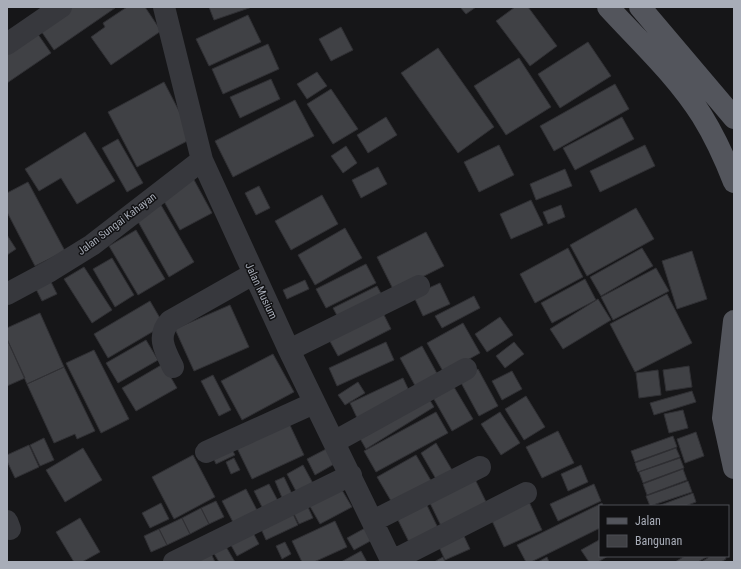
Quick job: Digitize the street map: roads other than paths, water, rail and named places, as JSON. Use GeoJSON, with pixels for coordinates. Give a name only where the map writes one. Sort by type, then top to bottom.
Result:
{"type":"FeatureCollection","features":[{"type":"Feature","properties":{"kind":"main road"},"geometry":{"type":"LineString","coordinates":[[608,7],[673,78],[702,115],[722,151],[734,182]]}},
{"type":"Feature","properties":{"kind":"main road"},"geometry":{"type":"LineString","coordinates":[[640,7],[733,116]]}},
{"type":"Feature","properties":{"kind":"main road"},"geometry":{"type":"LineString","coordinates":[[734,321],[723,418],[734,468]]}},
{"type":"Feature","properties":{"kind":"street"},"geometry":{"type":"LineString","coordinates":[[7,44],[61,7]]}},
{"type":"Feature","properties":{"kind":"street","name":"Jalan Musium"},"geometry":{"type":"LineString","coordinates":[[164,7],[202,160],[253,274],[314,404],[351,475],[392,561]]}},
{"type":"Feature","properties":{"kind":"street","name":"Jalan Sungai Kahayan"},"geometry":{"type":"LineString","coordinates":[[7,294],[50,271],[92,245],[202,160]]}},
{"type":"Feature","properties":{"kind":"street"},"geometry":{"type":"LineString","coordinates":[[173,367],[165,352],[162,339],[164,328],[170,321],[253,274]]}},
{"type":"Feature","properties":{"kind":"street"},"geometry":{"type":"LineString","coordinates":[[289,350],[419,286]]}},
{"type":"Feature","properties":{"kind":"street"},"geometry":{"type":"LineString","coordinates":[[334,442],[466,369]]}},
{"type":"Feature","properties":{"kind":"street"},"geometry":{"type":"LineString","coordinates":[[206,452],[314,404]]}},
{"type":"Feature","properties":{"kind":"street"},"geometry":{"type":"LineString","coordinates":[[373,521],[480,467]]}},
{"type":"Feature","properties":{"kind":"street"},"geometry":{"type":"LineString","coordinates":[[174,562],[351,475]]}},
{"type":"Feature","properties":{"kind":"street"},"geometry":{"type":"LineString","coordinates":[[392,561],[526,493]]}}]}
